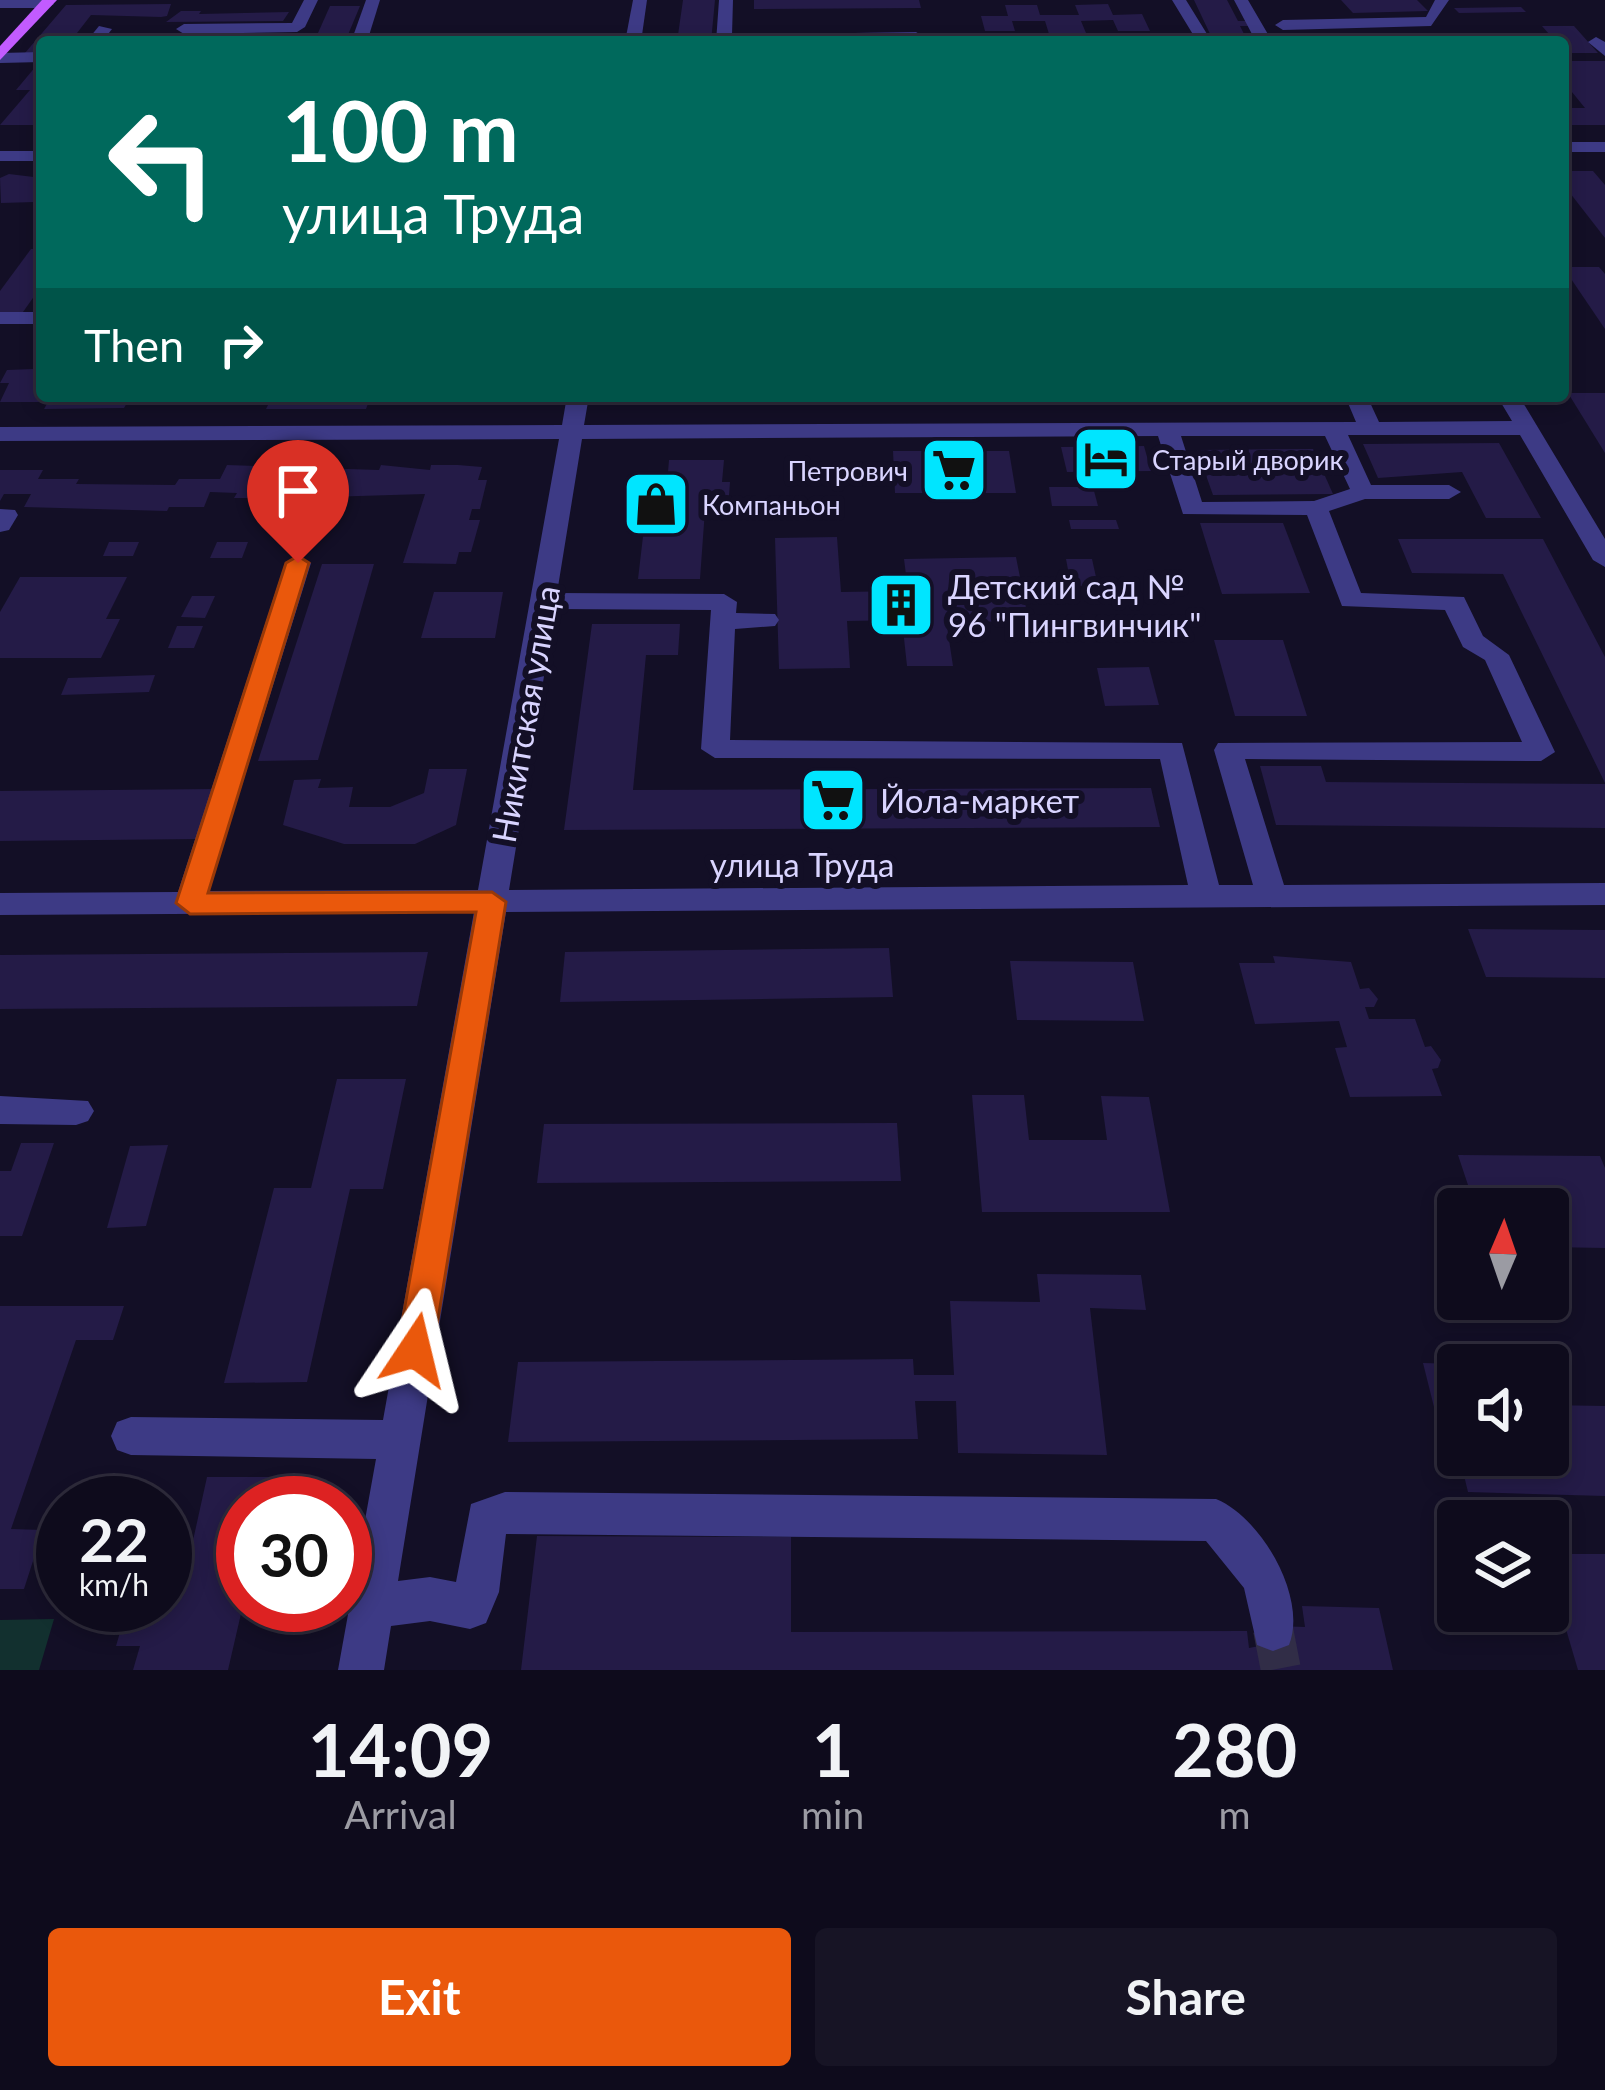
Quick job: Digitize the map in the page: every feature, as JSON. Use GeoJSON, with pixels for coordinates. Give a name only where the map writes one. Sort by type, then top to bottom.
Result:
{"type":"FeatureCollection","features":[{"type":"Feature","properties":{"kind":"main road"},"geometry":{"type":"LineString","coordinates":[[0,56],[48,2]]}},
{"type":"Feature","properties":{"kind":"street"},"geometry":{"type":"LineString","coordinates":[[184,29],[297,27],[311,0]]}},
{"type":"Feature","properties":{"kind":"street"},"geometry":{"type":"LineString","coordinates":[[361,36],[373,0]]}},
{"type":"Feature","properties":{"kind":"street"},"geometry":{"type":"LineString","coordinates":[[633,36],[640,0]]}},
{"type":"Feature","properties":{"kind":"street"},"geometry":{"type":"LineString","coordinates":[[724,36],[726,0]]}},
{"type":"Feature","properties":{"kind":"street"},"geometry":{"type":"LineString","coordinates":[[1179,0],[1201,36]]}},
{"type":"Feature","properties":{"kind":"street"},"geometry":{"type":"LineString","coordinates":[[1241,0],[1261,36]]}},
{"type":"Feature","properties":{"kind":"street"},"geometry":{"type":"LineString","coordinates":[[1286,30],[1431,21],[1442,0]]}},
{"type":"Feature","properties":{"kind":"street"},"geometry":{"type":"LineString","coordinates":[[0,4],[48,2]]}},
{"type":"Feature","properties":{"kind":"street"},"geometry":{"type":"LineString","coordinates":[[0,56],[36,57]]}},
{"type":"Feature","properties":{"kind":"street"},"geometry":{"type":"LineString","coordinates":[[1598,147],[1605,162]]}},
{"type":"Feature","properties":{"kind":"street"},"geometry":{"type":"LineString","coordinates":[[0,156],[36,156]]}},
{"type":"Feature","properties":{"kind":"street"},"geometry":{"type":"LineString","coordinates":[[2,330],[36,320]]}},
{"type":"Feature","properties":{"kind":"street"},"geometry":{"type":"LineString","coordinates":[[1359,402],[1370,428]]}},
{"type":"Feature","properties":{"kind":"street"},"geometry":{"type":"LineString","coordinates":[[1511,402],[1601,546]]}},
{"type":"Feature","properties":{"kind":"street"},"geometry":{"type":"LineString","coordinates":[[0,434],[576,413],[1166,428],[1526,428]]}},
{"type":"Feature","properties":{"kind":"street","name":"Никитская улица"},"geometry":{"type":"LineString","coordinates":[[372,1606],[576,413]]}},
{"type":"Feature","properties":{"kind":"street"},"geometry":{"type":"LineString","coordinates":[[1166,428],[1192,509],[1316,508],[1363,493],[1449,493]]}},
{"type":"Feature","properties":{"kind":"street"},"geometry":{"type":"LineString","coordinates":[[1334,428],[1363,493]]}},
{"type":"Feature","properties":{"kind":"street"},"geometry":{"type":"LineString","coordinates":[[1272,896],[1228,750],[1541,752],[1496,655],[1472,641],[1455,602],[1351,602],[1316,508]]}},
{"type":"Feature","properties":{"kind":"street"},"geometry":{"type":"LineString","coordinates":[[190,903],[298,563]]}},
{"type":"Feature","properties":{"kind":"street"},"geometry":{"type":"LineString","coordinates":[[544,602],[724,602],[715,749],[1172,750],[1206,897]]}},
{"type":"Feature","properties":{"kind":"street"},"geometry":{"type":"LineString","coordinates":[[722,621],[766,620]]}},
{"type":"Feature","properties":{"kind":"street","name":"улица Труда"},"geometry":{"type":"LineString","coordinates":[[0,904],[1605,894]]}},
{"type":"Feature","properties":{"kind":"street"},"geometry":{"type":"LineString","coordinates":[[0,1110],[76,1111]]}},
{"type":"Feature","properties":{"kind":"street"},"geometry":{"type":"LineString","coordinates":[[130,1436],[400,1440]]}},
{"type":"Feature","properties":{"kind":"street"},"geometry":{"type":"LineString","coordinates":[[372,1606],[430,1599],[470,1607],[486,1519],[506,1513],[1216,1520],[1264,1578],[1274,1629]]}},
{"type":"Feature","properties":{"kind":"street","name":"Никитская улица"},"geometry":{"type":"LineString","coordinates":[[361,1670],[368,1632]]}},
{"type":"Feature","properties":{"kind":"green space"},"geometry":{"type":"Polygon","coordinates":[[[36,1619],[36,1632],[50,1632],[39,1670],[0,1670],[0,1620],[36,1619]]]}},
{"type":"Feature","properties":{"kind":"building"},"geometry":{"type":"Polygon","coordinates":[[[683,0],[715,0],[712,36],[678,36],[683,0]]]}},
{"type":"Feature","properties":{"kind":"building"},"geometry":{"type":"Polygon","coordinates":[[[754,0],[919,0],[921,8],[754,9],[754,0]]]}},
{"type":"Feature","properties":{"kind":"building"},"geometry":{"type":"Polygon","coordinates":[[[1194,0],[1227,0],[1238,21],[1250,26],[1240,26],[1245,36],[1211,36],[1194,0]]]}},
{"type":"Feature","properties":{"kind":"building"},"geometry":{"type":"Polygon","coordinates":[[[1341,0],[1417,0],[1428,11],[1353,13],[1341,0]]]}},
{"type":"Feature","properties":{"kind":"building"},"geometry":{"type":"Polygon","coordinates":[[[171,4],[167,16],[91,15],[75,36],[40,36],[66,5],[171,4]]]}},
{"type":"Feature","properties":{"kind":"building"},"geometry":{"type":"Polygon","coordinates":[[[1108,4],[1113,15],[1142,14],[1150,31],[1118,31],[1113,20],[1081,21],[1086,33],[1049,34],[1045,21],[1012,21],[1015,31],[985,31],[981,16],[1008,16],[1005,5],[1037,5],[1040,15],[1079,15],[1075,5],[1108,4]]]}},
{"type":"Feature","properties":{"kind":"building"},"geometry":{"type":"Polygon","coordinates":[[[330,6],[360,6],[348,36],[317,36],[330,6]]]}},
{"type":"Feature","properties":{"kind":"building"},"geometry":{"type":"Polygon","coordinates":[[[1521,7],[1526,12],[1459,13],[1454,8],[1521,7]]]}},
{"type":"Feature","properties":{"kind":"building"},"geometry":{"type":"Polygon","coordinates":[[[181,11],[289,12],[283,21],[166,22],[181,11]]]}},
{"type":"Feature","properties":{"kind":"building"},"geometry":{"type":"Polygon","coordinates":[[[1542,26],[1574,26],[1598,53],[1569,53],[1569,36],[1551,36],[1542,26]]]}},
{"type":"Feature","properties":{"kind":"building"},"geometry":{"type":"Polygon","coordinates":[[[1569,61],[1605,61],[1605,125],[1569,125],[1569,108],[1585,108],[1569,88],[1569,61]]]}},
{"type":"Feature","properties":{"kind":"building"},"geometry":{"type":"Polygon","coordinates":[[[36,66],[36,125],[0,125],[30,90],[16,90],[36,66]]]}},
{"type":"Feature","properties":{"kind":"building"},"geometry":{"type":"Polygon","coordinates":[[[1569,171],[1593,171],[1605,185],[1605,238],[1569,192],[1569,171]]]}},
{"type":"Feature","properties":{"kind":"building"},"geometry":{"type":"Polygon","coordinates":[[[9,174],[36,177],[36,201],[1,203],[0,178],[9,174]]]}},
{"type":"Feature","properties":{"kind":"building"},"geometry":{"type":"Polygon","coordinates":[[[31,249],[36,249],[36,294],[23,312],[0,312],[0,291],[31,249]]]}},
{"type":"Feature","properties":{"kind":"building"},"geometry":{"type":"Polygon","coordinates":[[[1569,267],[1599,267],[1605,274],[1605,329],[1569,276],[1569,267]]]}},
{"type":"Feature","properties":{"kind":"building"},"geometry":{"type":"Polygon","coordinates":[[[36,366],[36,402],[0,402],[9,383],[0,383],[7,370],[36,366]]]}},
{"type":"Feature","properties":{"kind":"building"},"geometry":{"type":"Polygon","coordinates":[[[1569,393],[1605,393],[1605,453],[1569,395],[1569,393]]]}},
{"type":"Feature","properties":{"kind":"building"},"geometry":{"type":"Polygon","coordinates":[[[48,402],[128,402],[124,408],[44,409],[48,402]]]}},
{"type":"Feature","properties":{"kind":"building"},"geometry":{"type":"Polygon","coordinates":[[[270,402],[369,402],[366,409],[266,409],[270,402]]]}},
{"type":"Feature","properties":{"kind":"building"},"geometry":{"type":"Polygon","coordinates":[[[1499,443],[1541,518],[1486,518],[1462,472],[1378,478],[1363,444],[1499,443]]]}},
{"type":"Feature","properties":{"kind":"building"},"geometry":{"type":"Polygon","coordinates":[[[1144,446],[1151,471],[1067,472],[1061,447],[1144,446]]]}},
{"type":"Feature","properties":{"kind":"building"},"geometry":{"type":"Polygon","coordinates":[[[1313,449],[1333,494],[1213,495],[1197,450],[1313,449]]]}},
{"type":"Feature","properties":{"kind":"building"},"geometry":{"type":"Polygon","coordinates":[[[893,451],[1009,451],[1016,493],[895,493],[893,451]]]}},
{"type":"Feature","properties":{"kind":"building"},"geometry":{"type":"Polygon","coordinates":[[[669,460],[724,460],[722,482],[730,482],[729,496],[706,496],[700,579],[638,579],[646,511],[640,511],[642,496],[666,496],[669,460]]]}},
{"type":"Feature","properties":{"kind":"building"},"geometry":{"type":"Polygon","coordinates":[[[227,465],[379,470],[381,465],[430,470],[431,465],[458,465],[482,467],[478,480],[487,480],[480,509],[472,509],[469,520],[480,520],[471,552],[459,552],[456,564],[403,563],[425,494],[326,497],[328,493],[288,493],[286,498],[234,498],[237,493],[210,492],[204,507],[169,507],[167,511],[24,507],[31,494],[4,494],[0,501],[0,470],[43,470],[38,479],[79,479],[76,484],[175,485],[179,479],[220,479],[227,465]]]}},
{"type":"Feature","properties":{"kind":"building"},"geometry":{"type":"Polygon","coordinates":[[[1049,487],[1093,487],[1098,506],[1052,506],[1049,487]]]}},
{"type":"Feature","properties":{"kind":"building"},"geometry":{"type":"Polygon","coordinates":[[[1069,520],[1116,520],[1119,529],[1071,529],[1069,520]]]}},
{"type":"Feature","properties":{"kind":"building"},"geometry":{"type":"Polygon","coordinates":[[[1200,523],[1283,523],[1310,593],[1222,594],[1200,523]]]}},
{"type":"Feature","properties":{"kind":"building","name":"Детский сад № 96 \"Пингвинчик\""},"geometry":{"type":"Polygon","coordinates":[[[837,537],[841,592],[908,591],[904,559],[1016,557],[1029,623],[946,620],[953,666],[907,666],[902,620],[847,621],[850,668],[779,669],[775,538],[837,537]]]}},
{"type":"Feature","properties":{"kind":"building"},"geometry":{"type":"Polygon","coordinates":[[[1398,539],[1543,539],[1605,657],[1605,783],[1503,574],[1412,573],[1398,539]]]}},
{"type":"Feature","properties":{"kind":"building"},"geometry":{"type":"Polygon","coordinates":[[[109,542],[139,542],[133,556],[103,556],[109,542]]]}},
{"type":"Feature","properties":{"kind":"building"},"geometry":{"type":"Polygon","coordinates":[[[217,542],[248,542],[242,558],[210,558],[217,542]]]}},
{"type":"Feature","properties":{"kind":"building"},"geometry":{"type":"Polygon","coordinates":[[[1066,559],[1092,559],[1098,586],[1071,586],[1066,559]]]}},
{"type":"Feature","properties":{"kind":"building"},"geometry":{"type":"Polygon","coordinates":[[[322,564],[374,564],[318,760],[258,761],[322,564]]]}},
{"type":"Feature","properties":{"kind":"building"},"geometry":{"type":"Polygon","coordinates":[[[20,577],[127,577],[106,619],[120,619],[101,658],[0,658],[0,612],[20,577]]]}},
{"type":"Feature","properties":{"kind":"building"},"geometry":{"type":"Polygon","coordinates":[[[434,592],[503,592],[495,638],[421,638],[434,592]]]}},
{"type":"Feature","properties":{"kind":"building"},"geometry":{"type":"Polygon","coordinates":[[[192,596],[215,596],[205,618],[181,617],[192,596]]]}},
{"type":"Feature","properties":{"kind":"building"},"geometry":{"type":"Polygon","coordinates":[[[592,624],[680,624],[678,655],[646,655],[633,790],[1151,788],[1160,827],[564,830],[592,624]]]}},
{"type":"Feature","properties":{"kind":"building"},"geometry":{"type":"Polygon","coordinates":[[[177,626],[203,626],[194,648],[168,648],[177,626]]]}},
{"type":"Feature","properties":{"kind":"building"},"geometry":{"type":"Polygon","coordinates":[[[1214,640],[1283,640],[1307,716],[1235,716],[1214,640]]]}},
{"type":"Feature","properties":{"kind":"building"},"geometry":{"type":"Polygon","coordinates":[[[1149,667],[1159,705],[1105,706],[1097,668],[1149,667]]]}},
{"type":"Feature","properties":{"kind":"building"},"geometry":{"type":"Polygon","coordinates":[[[155,675],[149,692],[61,695],[68,678],[155,675]]]}},
{"type":"Feature","properties":{"kind":"building"},"geometry":{"type":"Polygon","coordinates":[[[1260,766],[1321,766],[1326,782],[1605,784],[1605,828],[1276,825],[1260,766]]]}},
{"type":"Feature","properties":{"kind":"building"},"geometry":{"type":"Polygon","coordinates":[[[429,769],[467,769],[456,825],[415,844],[344,844],[283,825],[294,780],[321,779],[318,788],[353,787],[349,807],[390,807],[424,793],[429,769]]]}},
{"type":"Feature","properties":{"kind":"building"},"geometry":{"type":"Polygon","coordinates":[[[216,789],[198,839],[0,841],[0,791],[216,789]]]}},
{"type":"Feature","properties":{"kind":"building"},"geometry":{"type":"Polygon","coordinates":[[[1468,929],[1605,930],[1605,978],[1486,977],[1468,929]]]}},
{"type":"Feature","properties":{"kind":"building"},"geometry":{"type":"Polygon","coordinates":[[[889,948],[893,997],[560,1002],[565,952],[889,948]]]}},
{"type":"Feature","properties":{"kind":"building"},"geometry":{"type":"Polygon","coordinates":[[[428,952],[417,1006],[0,1009],[0,955],[428,952]]]}},
{"type":"Feature","properties":{"kind":"building"},"geometry":{"type":"Polygon","coordinates":[[[1273,956],[1351,962],[1360,989],[1369,988],[1378,999],[1374,1007],[1365,1007],[1369,1019],[1415,1019],[1425,1047],[1431,1046],[1441,1060],[1432,1069],[1442,1096],[1350,1097],[1335,1048],[1347,1047],[1339,1021],[1255,1024],[1239,963],[1275,963],[1273,956]]]}},
{"type":"Feature","properties":{"kind":"building"},"geometry":{"type":"Polygon","coordinates":[[[1010,961],[1133,962],[1144,1021],[1017,1020],[1010,961]]]}},
{"type":"Feature","properties":{"kind":"building"},"geometry":{"type":"Polygon","coordinates":[[[337,1079],[406,1079],[383,1189],[350,1189],[307,1382],[224,1383],[274,1188],[311,1188],[337,1079]]]}},
{"type":"Feature","properties":{"kind":"building"},"geometry":{"type":"Polygon","coordinates":[[[972,1095],[1024,1095],[1029,1140],[1107,1140],[1101,1096],[1149,1097],[1170,1212],[982,1212],[972,1095]]]}},
{"type":"Feature","properties":{"kind":"building"},"geometry":{"type":"Polygon","coordinates":[[[897,1123],[901,1181],[537,1183],[544,1124],[897,1123]]]}},
{"type":"Feature","properties":{"kind":"building"},"geometry":{"type":"Polygon","coordinates":[[[21,1143],[54,1143],[22,1236],[0,1236],[0,1171],[11,1171],[21,1143]]]}},
{"type":"Feature","properties":{"kind":"building"},"geometry":{"type":"Polygon","coordinates":[[[168,1145],[146,1226],[107,1228],[130,1146],[168,1145]]]}},
{"type":"Feature","properties":{"kind":"building"},"geometry":{"type":"Polygon","coordinates":[[[1458,1155],[1600,1156],[1605,1168],[1605,1248],[1569,1247],[1569,1188],[1469,1188],[1458,1155]]]}},
{"type":"Feature","properties":{"kind":"building"},"geometry":{"type":"Polygon","coordinates":[[[1037,1274],[1141,1275],[1146,1310],[1090,1308],[1107,1455],[958,1453],[956,1401],[915,1401],[918,1439],[508,1442],[518,1362],[913,1359],[914,1375],[954,1375],[950,1301],[1040,1302],[1037,1274]]]}},
{"type":"Feature","properties":{"kind":"building"},"geometry":{"type":"Polygon","coordinates":[[[0,1306],[124,1306],[113,1340],[76,1340],[11,1529],[36,1530],[36,1552],[24,1589],[0,1589],[0,1306]]]}},
{"type":"Feature","properties":{"kind":"building"},"geometry":{"type":"Polygon","coordinates":[[[1423,1363],[1437,1363],[1437,1419],[1423,1363]]]}},
{"type":"Feature","properties":{"kind":"building"},"geometry":{"type":"Polygon","coordinates":[[[1569,1405],[1605,1406],[1605,1496],[1468,1492],[1464,1476],[1569,1476],[1569,1405]]]}},
{"type":"Feature","properties":{"kind":"building"},"geometry":{"type":"Polygon","coordinates":[[[207,1477],[216,1477],[216,1632],[237,1632],[228,1670],[133,1670],[140,1646],[116,1646],[120,1632],[192,1632],[192,1545],[207,1477]]]}},
{"type":"Feature","properties":{"kind":"building"},"geometry":{"type":"Polygon","coordinates":[[[537,1536],[791,1537],[791,1632],[1247,1631],[1249,1648],[1259,1646],[1276,1626],[1305,1627],[1302,1606],[1379,1608],[1393,1670],[521,1670],[537,1536]]]}},
{"type":"Feature","properties":{"kind":"building"},"geometry":{"type":"Polygon","coordinates":[[[1569,1554],[1605,1554],[1605,1670],[1578,1670],[1567,1632],[1569,1554]]]}},
{"type":"Feature","properties":{"kind":"tunnel"},"geometry":{"type":"LineString","coordinates":[[1273,1629],[1281,1670]]}},
{"type":"Feature","properties":{"kind":"place","name":"Старый дворик"},"geometry":{"type":"Point","coordinates":[1106,459]}},
{"type":"Feature","properties":{"kind":"place","name":"Петрович"},"geometry":{"type":"Point","coordinates":[954,470]}},
{"type":"Feature","properties":{"kind":"place","name":"Компаньон"},"geometry":{"type":"Point","coordinates":[656,504]}},
{"type":"Feature","properties":{"kind":"place","name":"Детский сад № 96 \"Пингвинчик\""},"geometry":{"type":"Point","coordinates":[901,605]}},
{"type":"Feature","properties":{"kind":"place","name":"Йола-маркет"},"geometry":{"type":"Point","coordinates":[833,800]}},
{"type":"Feature","properties":{"kind":"route"},"geometry":{"type":"LineString","coordinates":[[298,563],[190,903],[492,902],[415,1350]]}}]}
